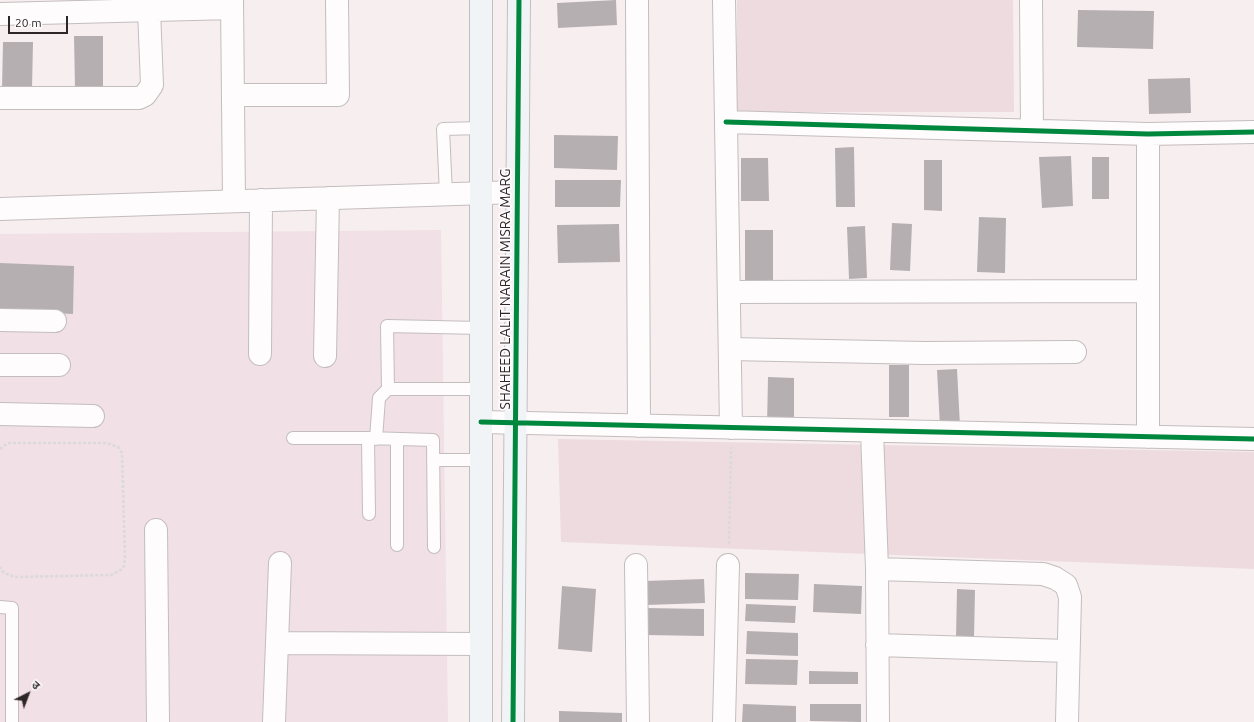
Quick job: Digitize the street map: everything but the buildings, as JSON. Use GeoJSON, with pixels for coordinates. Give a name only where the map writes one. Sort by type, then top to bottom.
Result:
{"type":"FeatureCollection","features":[{"type":"Feature","properties":{"kind":"street"},"geometry":{"type":"LineString","coordinates":[[233,95],[338,95],[338,0]]}},
{"type":"Feature","properties":{"kind":"street","name":"SHAHEED LALIT NARAIN MISRA MARG"},"geometry":{"type":"LineString","coordinates":[[481,0],[481,722]]}},
{"type":"Feature","properties":{"kind":"street","name":"SHAHEED LALIT NARAIN MISRA MARG"},"geometry":{"type":"LineString","coordinates":[[513,722],[519,0]]}},
{"type":"Feature","properties":{"kind":"street"},"geometry":{"type":"LineString","coordinates":[[637,0],[639,426]]}},
{"type":"Feature","properties":{"kind":"street"},"geometry":{"type":"LineString","coordinates":[[724,0],[731,428]]}},
{"type":"Feature","properties":{"kind":"street"},"geometry":{"type":"LineString","coordinates":[[1031,0],[1032,130]]}},
{"type":"Feature","properties":{"kind":"street"},"geometry":{"type":"LineString","coordinates":[[0,14],[149,10],[232,4],[234,201]]}},
{"type":"Feature","properties":{"kind":"street"},"geometry":{"type":"LineString","coordinates":[[0,98],[139,98],[145,95],[152,85],[149,10]]}},
{"type":"Feature","properties":{"kind":"street"},"geometry":{"type":"LineString","coordinates":[[726,122],[1148,134],[1254,132]]}},
{"type":"Feature","properties":{"kind":"street"},"geometry":{"type":"LineString","coordinates":[[1148,134],[1148,436]]}},
{"type":"Feature","properties":{"kind":"street"},"geometry":{"type":"LineString","coordinates":[[0,208],[517,192]]}},
{"type":"Feature","properties":{"kind":"street"},"geometry":{"type":"LineString","coordinates":[[326,356],[328,198]]}},
{"type":"Feature","properties":{"kind":"street"},"geometry":{"type":"LineString","coordinates":[[260,354],[261,200]]}},
{"type":"Feature","properties":{"kind":"street"},"geometry":{"type":"LineString","coordinates":[[729,292],[1147,291]]}},
{"type":"Feature","properties":{"kind":"street"},"geometry":{"type":"LineString","coordinates":[[0,320],[55,321]]}},
{"type":"Feature","properties":{"kind":"street"},"geometry":{"type":"LineString","coordinates":[[730,349],[925,354],[1075,352]]}},
{"type":"Feature","properties":{"kind":"street"},"geometry":{"type":"LineString","coordinates":[[0,365],[59,365]]}},
{"type":"Feature","properties":{"kind":"street"},"geometry":{"type":"LineString","coordinates":[[0,414],[93,416]]}},
{"type":"Feature","properties":{"kind":"street"},"geometry":{"type":"LineString","coordinates":[[481,422],[1254,439]]}},
{"type":"Feature","properties":{"kind":"street"},"geometry":{"type":"LineString","coordinates":[[872,431],[877,569],[878,722]]}},
{"type":"Feature","properties":{"kind":"street"},"geometry":{"type":"LineString","coordinates":[[156,530],[158,722]]}},
{"type":"Feature","properties":{"kind":"street"},"geometry":{"type":"LineString","coordinates":[[274,722],[280,563]]}},
{"type":"Feature","properties":{"kind":"street"},"geometry":{"type":"LineString","coordinates":[[636,565],[638,722]]}},
{"type":"Feature","properties":{"kind":"street"},"geometry":{"type":"LineString","coordinates":[[724,722],[728,565]]}},
{"type":"Feature","properties":{"kind":"street"},"geometry":{"type":"LineString","coordinates":[[877,569],[1043,574],[1055,578],[1066,585],[1070,597],[1066,721]]}},
{"type":"Feature","properties":{"kind":"street"},"geometry":{"type":"LineString","coordinates":[[277,643],[481,644]]}},
{"type":"Feature","properties":{"kind":"street"},"geometry":{"type":"LineString","coordinates":[[877,644],[1068,651]]}},
{"type":"Feature","properties":{"kind":"lane"},"geometry":{"type":"LineString","coordinates":[[446,195],[443,129],[481,128]]}},
{"type":"Feature","properties":{"kind":"lane"},"geometry":{"type":"LineString","coordinates":[[388,389],[387,326],[481,328]]}},
{"type":"Feature","properties":{"kind":"lane"},"geometry":{"type":"LineString","coordinates":[[369,514],[372,438],[379,398],[388,389],[481,389]]}},
{"type":"Feature","properties":{"kind":"lane"},"geometry":{"type":"LineString","coordinates":[[293,438],[433,440],[434,547]]}},
{"type":"Feature","properties":{"kind":"lane"},"geometry":{"type":"LineString","coordinates":[[397,439],[397,545]]}},
{"type":"Feature","properties":{"kind":"lane"},"geometry":{"type":"LineString","coordinates":[[433,460],[481,460]]}},
{"type":"Feature","properties":{"kind":"lane"},"geometry":{"type":"LineString","coordinates":[[0,608],[12,608],[12,722]]}},
{"type":"Feature","properties":{"kind":"path"},"geometry":{"type":"LineString","coordinates":[[728,565],[731,428]]}},
{"type":"Feature","properties":{"kind":"path"},"geometry":{"type":"LineString","coordinates":[[0,449],[8,443],[107,443],[118,447],[122,453],[125,558],[124,566],[121,570],[111,575],[15,577],[4,573],[0,567]]}},
{"type":"Feature","properties":{"kind":"shaded area"},"geometry":{"type":"Polygon","coordinates":[[[737,0],[1013,0],[1014,112],[737,112],[737,0]]]}},
{"type":"Feature","properties":{"kind":"shaded area"},"geometry":{"type":"Polygon","coordinates":[[[441,230],[448,722],[0,722],[0,234],[441,230]]]}},
{"type":"Feature","properties":{"kind":"shaded area"},"geometry":{"type":"Polygon","coordinates":[[[558,439],[1254,452],[1254,569],[561,542],[558,439]]]}},
{"type":"Feature","properties":{"kind":"cycle path"},"geometry":{"type":"LineString","coordinates":[[513,722],[519,0]]}},
{"type":"Feature","properties":{"kind":"cycle path"},"geometry":{"type":"LineString","coordinates":[[726,122],[1148,134],[1254,132]]}},
{"type":"Feature","properties":{"kind":"cycle path"},"geometry":{"type":"LineString","coordinates":[[481,422],[1254,439]]}}]}
